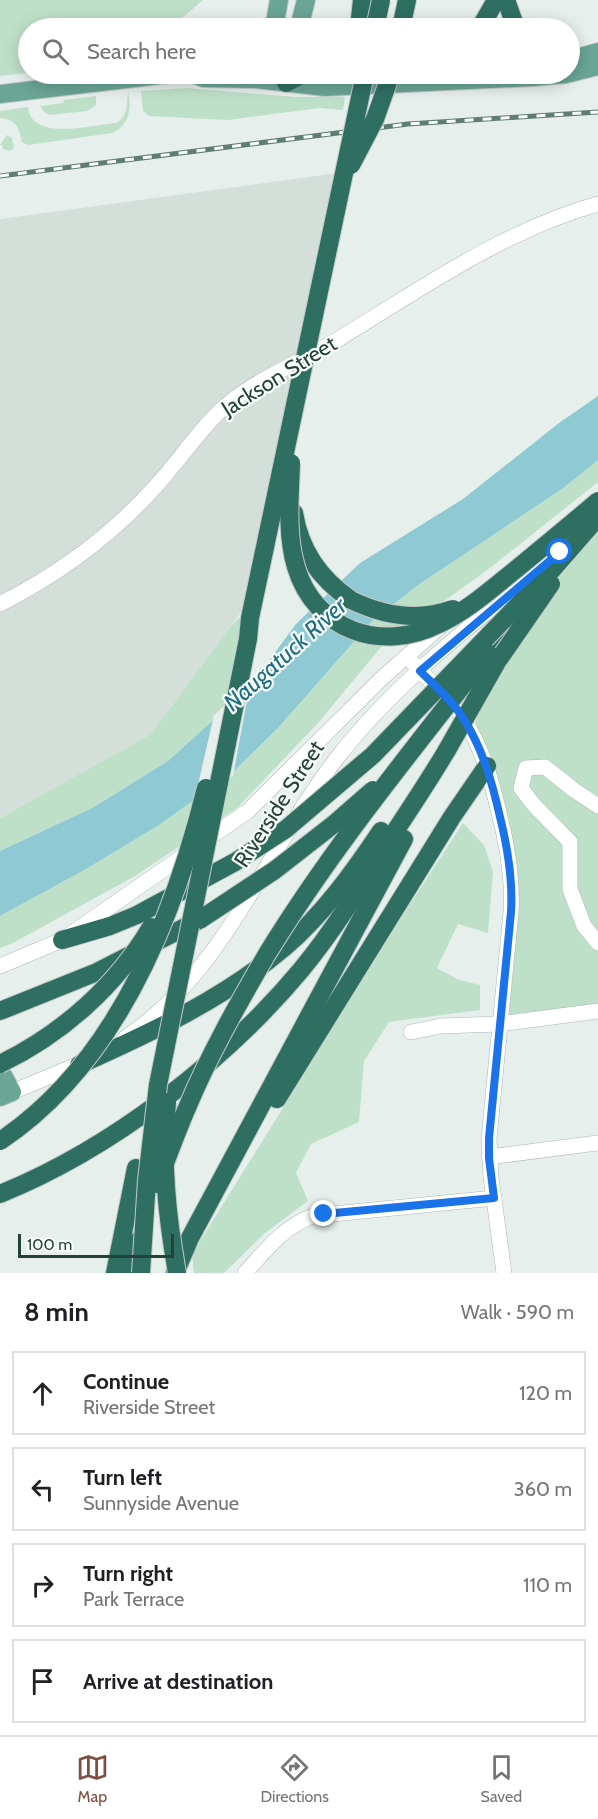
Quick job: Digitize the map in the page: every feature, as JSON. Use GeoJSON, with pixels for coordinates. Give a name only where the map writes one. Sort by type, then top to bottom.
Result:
{"type":"FeatureCollection","features":[{"type":"Feature","properties":{"kind":"highway"},"geometry":{"type":"LineString","coordinates":[[486,18],[496,0]]}},
{"type":"Feature","properties":{"kind":"highway"},"geometry":{"type":"LineString","coordinates":[[506,0],[512,18]]}},
{"type":"Feature","properties":{"kind":"highway"},"geometry":{"type":"LineString","coordinates":[[403,18],[406,3]]}},
{"type":"Feature","properties":{"kind":"highway"},"geometry":{"type":"LineString","coordinates":[[364,18],[371,4]]}},
{"type":"Feature","properties":{"kind":"highway"},"geometry":{"type":"LineString","coordinates":[[358,84],[358,102]]}},
{"type":"Feature","properties":{"kind":"highway"},"geometry":{"type":"LineString","coordinates":[[362,84],[292,419],[290,527],[295,566],[302,583],[321,610],[338,624],[359,633],[375,636],[410,635],[440,624],[474,603],[598,501]]}},
{"type":"Feature","properties":{"kind":"highway"},"geometry":{"type":"LineString","coordinates":[[115,1273],[363,84]]}},
{"type":"Feature","properties":{"kind":"highway"},"geometry":{"type":"LineString","coordinates":[[341,183],[367,137],[388,84]]}},
{"type":"Feature","properties":{"kind":"highway"},"geometry":{"type":"LineString","coordinates":[[292,419],[293,506],[301,542],[317,570],[327,581],[351,600],[378,612],[408,617],[424,616],[440,614],[456,607],[491,584],[598,496]]}},
{"type":"Feature","properties":{"kind":"highway"},"geometry":{"type":"LineString","coordinates":[[62,940],[110,926],[137,915],[235,862],[286,829],[366,762],[551,571],[598,517]]}},
{"type":"Feature","properties":{"kind":"highway"},"geometry":{"type":"LineString","coordinates":[[0,1194],[71,1158],[134,1119],[194,1075],[250,1024],[300,970],[329,933],[421,793],[497,662],[551,584],[598,525]]}},
{"type":"Feature","properties":{"kind":"highway"},"geometry":{"type":"LineString","coordinates":[[130,1273],[157,1184],[187,1106],[225,1030],[268,953],[309,890],[399,767],[551,571]]}},
{"type":"Feature","properties":{"kind":"highway"},"geometry":{"type":"LineString","coordinates":[[141,1273],[150,1142],[158,1085],[248,639],[250,618]]}},
{"type":"Feature","properties":{"kind":"highway"},"geometry":{"type":"LineString","coordinates":[[0,1064],[43,1040],[83,1008],[122,968],[153,923],[174,882],[194,830],[241,641],[250,618]]}},
{"type":"Feature","properties":{"kind":"highway"},"geometry":{"type":"LineString","coordinates":[[0,1141],[38,1112],[73,1076],[108,1029],[143,966],[171,901],[187,855],[201,809],[241,641],[250,618]]}},
{"type":"Feature","properties":{"kind":"highway"},"geometry":{"type":"LineString","coordinates":[[71,1068],[143,1035],[207,1001],[244,978],[285,947],[344,885],[445,749]]}},
{"type":"Feature","properties":{"kind":"highway"},"geometry":{"type":"LineString","coordinates":[[176,1273],[190,1238],[445,749]]}},
{"type":"Feature","properties":{"kind":"highway"},"geometry":{"type":"LineString","coordinates":[[190,1238],[452,817],[487,766]]}},
{"type":"Feature","properties":{"kind":"highway"},"geometry":{"type":"LineString","coordinates":[[2,1010],[97,972],[201,919],[276,870],[334,824],[399,767]]}},
{"type":"Feature","properties":{"kind":"highway"},"geometry":{"type":"LineString","coordinates":[[169,1026],[172,1053],[165,1126],[165,1171],[169,1227],[176,1273]]}},
{"type":"Feature","properties":{"kind":"main road"},"geometry":{"type":"LineString","coordinates":[[276,18],[279,0]]}},
{"type":"Feature","properties":{"kind":"main road"},"geometry":{"type":"LineString","coordinates":[[302,18],[306,0]]}},
{"type":"Feature","properties":{"kind":"main road"},"geometry":{"type":"LineString","coordinates":[[580,57],[598,52]]}},
{"type":"Feature","properties":{"kind":"main road"},"geometry":{"type":"LineString","coordinates":[[580,70],[598,66]]}},
{"type":"Feature","properties":{"kind":"main road"},"geometry":{"type":"LineString","coordinates":[[0,94],[84,84]]}},
{"type":"Feature","properties":{"kind":"main road"},"geometry":{"type":"LineString","coordinates":[[309,84],[317,86],[377,84]]}},
{"type":"Feature","properties":{"kind":"main road"},"geometry":{"type":"LineString","coordinates":[[0,1070],[6,1095]]}},
{"type":"Feature","properties":{"kind":"street","name":"Jackson Street"},"geometry":{"type":"LineString","coordinates":[[0,604],[65,566],[116,526],[157,485],[220,411],[240,396],[336,340],[411,292],[497,243],[543,222],[598,204]]}},
{"type":"Feature","properties":{"kind":"street","name":"Riverside Street"},"geometry":{"type":"LineString","coordinates":[[0,966],[62,940],[248,811],[267,795],[345,713],[407,656],[598,491]]}},
{"type":"Feature","properties":{"kind":"street","name":"Riverside Street"},"geometry":{"type":"LineString","coordinates":[[6,1095],[71,1068],[116,1043],[135,1031],[172,1001],[191,980],[228,928],[336,759],[377,712],[420,671],[560,552],[598,525]]}},
{"type":"Feature","properties":{"kind":"street"},"geometry":{"type":"LineString","coordinates":[[407,656],[462,717],[480,750],[487,766],[507,845],[512,878],[511,912],[490,1120],[489,1158],[504,1273]]}},
{"type":"Feature","properties":{"kind":"street"},"geometry":{"type":"LineString","coordinates":[[598,806],[545,767],[526,768],[521,788],[533,804],[570,842],[570,889],[584,926],[598,943]]}},
{"type":"Feature","properties":{"kind":"street"},"geometry":{"type":"LineString","coordinates":[[411,1032],[441,1026],[499,1024],[598,1011]]}},
{"type":"Feature","properties":{"kind":"street"},"geometry":{"type":"LineString","coordinates":[[489,1158],[598,1143]]}},
{"type":"Feature","properties":{"kind":"street"},"geometry":{"type":"LineString","coordinates":[[245,1273],[277,1239],[301,1220],[324,1214],[494,1198]]}},
{"type":"Feature","properties":{"kind":"shaded area"},"geometry":{"type":"Polygon","coordinates":[[[338,173],[248,603],[151,734],[0,818],[0,219],[338,173]]]}},
{"type":"Feature","properties":{"kind":"green space"},"geometry":{"type":"Polygon","coordinates":[[[0,0],[203,0],[182,18],[18,18],[18,74],[0,76],[0,0]]]}},
{"type":"Feature","properties":{"kind":"green space"},"geometry":{"type":"Polygon","coordinates":[[[187,88],[295,97],[345,97],[343,110],[320,108],[228,120],[149,116],[143,111],[141,91],[187,88]]]}},
{"type":"Feature","properties":{"kind":"green space"},"geometry":{"type":"Polygon","coordinates":[[[128,92],[130,105],[128,116],[122,126],[112,133],[28,145],[22,142],[13,122],[0,118],[0,111],[28,107],[32,118],[40,125],[51,128],[78,128],[116,123],[125,114],[128,92]]]}},
{"type":"Feature","properties":{"kind":"green space"},"geometry":{"type":"Polygon","coordinates":[[[96,96],[96,105],[87,111],[49,115],[40,106],[63,103],[64,100],[96,96]]]}},
{"type":"Feature","properties":{"kind":"green space"},"geometry":{"type":"Polygon","coordinates":[[[7,135],[12,138],[14,148],[10,151],[3,149],[0,145],[7,135]]]}},
{"type":"Feature","properties":{"kind":"green space"},"geometry":{"type":"Polygon","coordinates":[[[598,460],[598,482],[490,568],[381,647],[318,723],[237,808],[135,876],[0,948],[0,916],[86,869],[159,825],[233,772],[278,728],[373,620],[421,583],[566,485],[598,460]]]}},
{"type":"Feature","properties":{"kind":"green space"},"geometry":{"type":"Polygon","coordinates":[[[598,532],[598,1008],[499,1024],[512,878],[473,734],[481,701],[534,606],[598,532]]]}},
{"type":"Feature","properties":{"kind":"green space"},"geometry":{"type":"Polygon","coordinates":[[[256,602],[234,664],[223,713],[168,761],[94,807],[0,851],[0,818],[151,734],[231,626],[256,602]]]}},
{"type":"Feature","properties":{"kind":"green space"},"geometry":{"type":"Polygon","coordinates":[[[463,823],[484,845],[493,872],[488,933],[458,924],[437,968],[459,980],[480,985],[480,1010],[389,1022],[364,1061],[359,1122],[311,1144],[296,1173],[308,1201],[265,1233],[224,1273],[194,1273],[192,1254],[463,823]]]}},
{"type":"Feature","properties":{"kind":"water","name":"Naugatuck River"},"geometry":{"type":"Polygon","coordinates":[[[598,396],[598,460],[563,488],[421,583],[373,620],[278,728],[233,772],[159,825],[86,869],[0,916],[0,851],[94,807],[168,761],[249,688],[296,624],[360,563],[463,499],[559,423],[598,396]]]}},
{"type":"Feature","properties":{"kind":"pier"},"geometry":{"type":"Polygon","coordinates":[[[251,679],[233,776],[194,802],[214,715],[251,679]]]}},
{"type":"Feature","properties":{"kind":"railway"},"geometry":{"type":"LineString","coordinates":[[0,176],[408,124],[598,112]]}},
{"type":"Feature","properties":{"kind":"route"},"geometry":{"type":"LineString","coordinates":[[324,1214],[494,1198],[489,1138],[511,912],[510,860],[494,789],[480,750],[462,717],[420,671],[560,552]]}}]}
